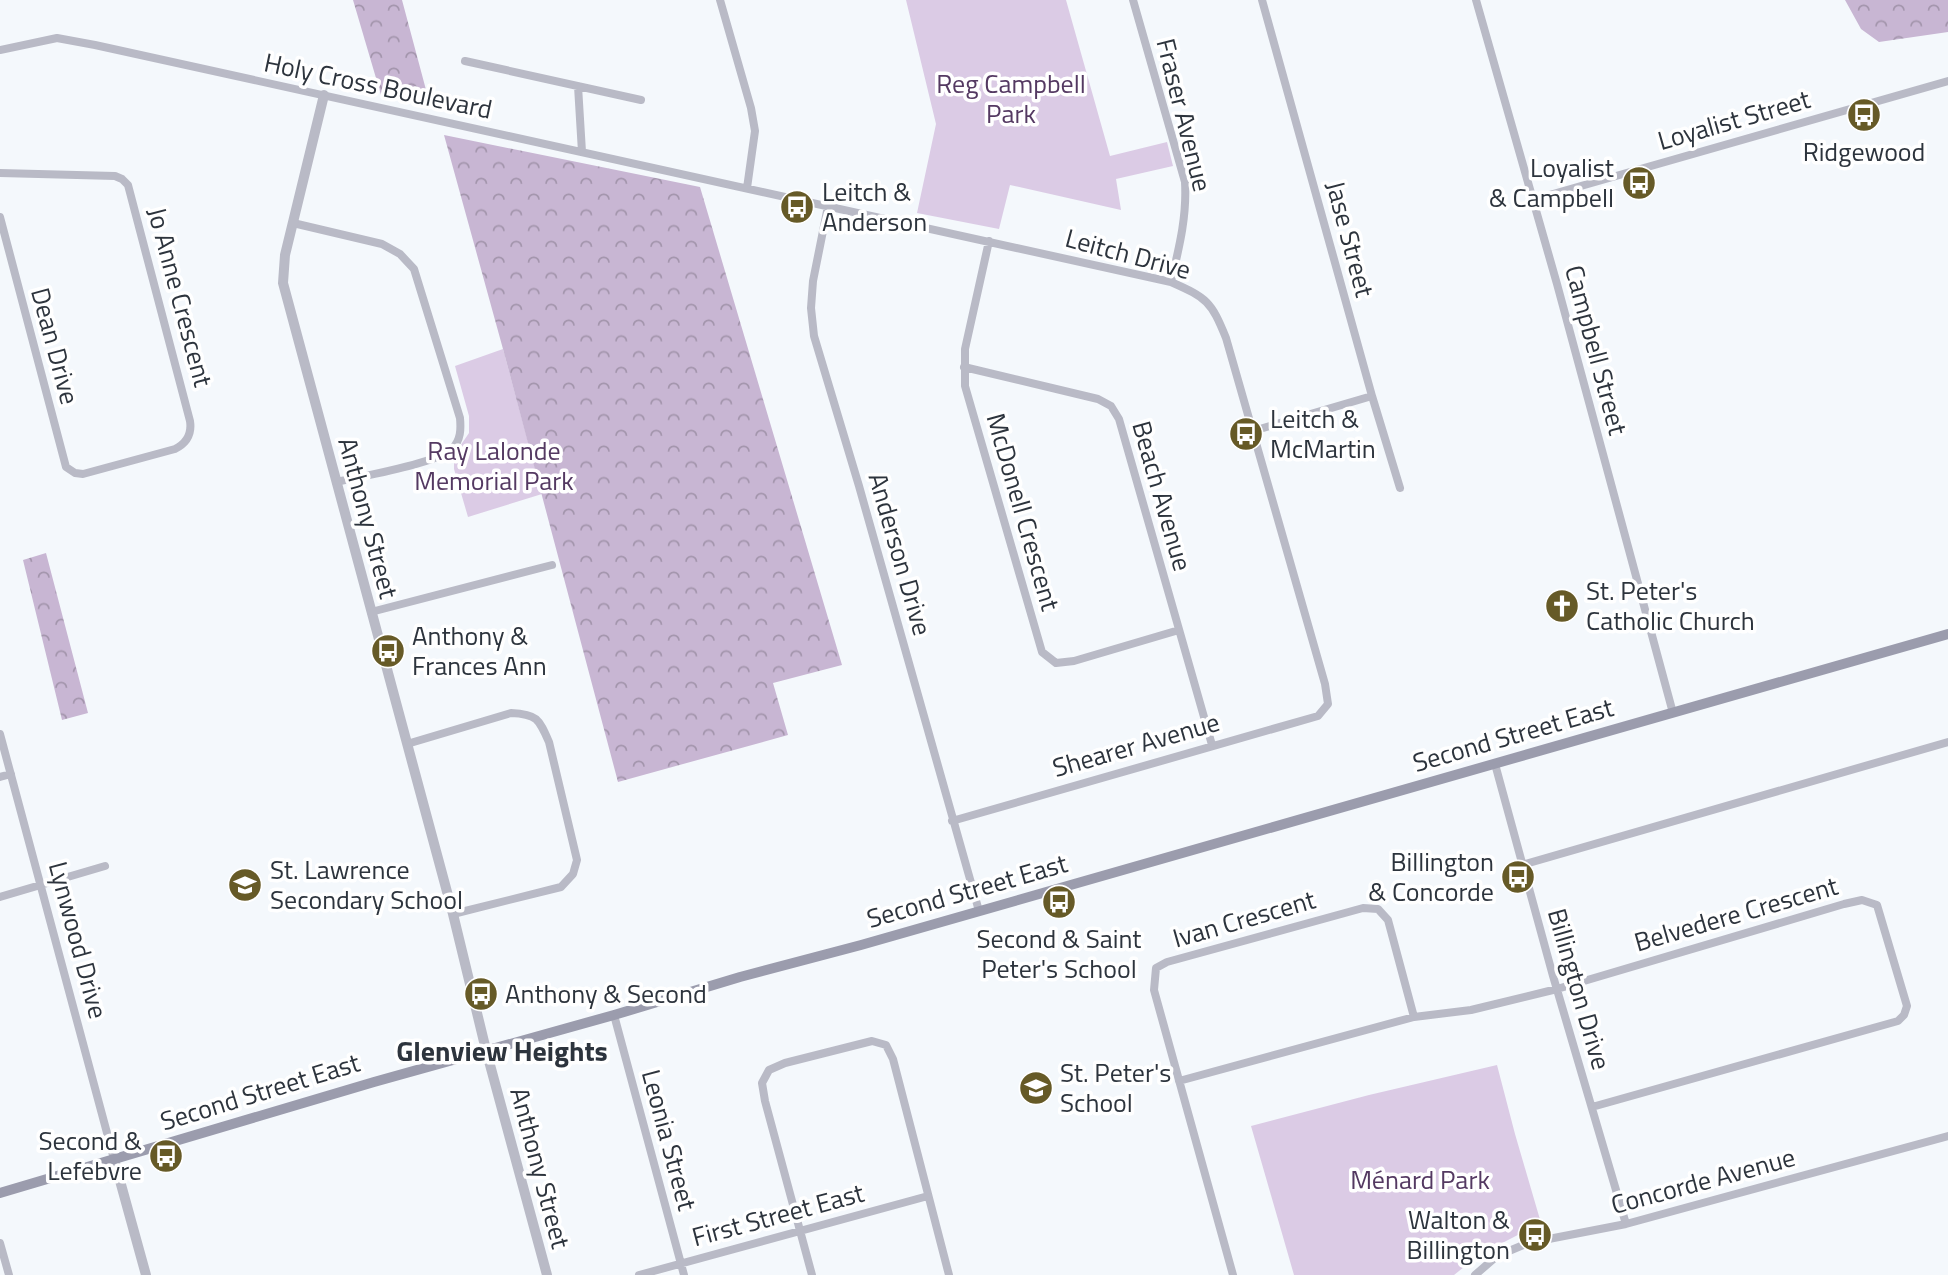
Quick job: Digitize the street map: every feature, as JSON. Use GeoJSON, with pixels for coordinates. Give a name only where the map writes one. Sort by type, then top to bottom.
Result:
{"type":"FeatureCollection","features":[{"type":"Feature","properties":{"kind":"main road","name":"Second Street East"},"geometry":{"type":"LineString","coordinates":[[0,1193],[374,1082],[1948,634]]}},
{"type":"Feature","properties":{"kind":"street"},"geometry":{"type":"LineString","coordinates":[[720,0],[755,131],[747,188]]}},
{"type":"Feature","properties":{"kind":"street","name":"Fraser Avenue"},"geometry":{"type":"LineString","coordinates":[[1133,0],[1185,182],[1186,205],[1171,282]]}},
{"type":"Feature","properties":{"kind":"street","name":"Jase Street"},"geometry":{"type":"LineString","coordinates":[[1262,0],[1400,488]]}},
{"type":"Feature","properties":{"kind":"street","name":"Campbell Street"},"geometry":{"type":"LineString","coordinates":[[1476,0],[1673,713]]}},
{"type":"Feature","properties":{"kind":"street","name":"Holy Cross Boulevard"},"geometry":{"type":"LineString","coordinates":[[0,50],[57,38],[95,45],[747,188]]}},
{"type":"Feature","properties":{"kind":"street"},"geometry":{"type":"LineString","coordinates":[[465,61],[641,100]]}},
{"type":"Feature","properties":{"kind":"street","name":"Loyalist Street"},"geometry":{"type":"LineString","coordinates":[[1532,200],[1948,81]]}},
{"type":"Feature","properties":{"kind":"street"},"geometry":{"type":"LineString","coordinates":[[578,86],[582,152]]}},
{"type":"Feature","properties":{"kind":"street","name":"Anthony Street"},"geometry":{"type":"LineString","coordinates":[[324,95],[285,256],[283,284],[547,1275]]}},
{"type":"Feature","properties":{"kind":"street","name":"Jo Anne Crescent"},"geometry":{"type":"LineString","coordinates":[[0,173],[115,176],[124,181],[130,189],[191,430],[185,441],[176,448],[83,474]]}},
{"type":"Feature","properties":{"kind":"street","name":"Leitch Drive"},"geometry":{"type":"LineString","coordinates":[[747,188],[1171,282],[1201,295],[1216,313],[1226,338],[1325,684],[1328,704]]}},
{"type":"Feature","properties":{"kind":"street","name":"Anderson Drive"},"geometry":{"type":"LineString","coordinates":[[828,206],[813,281],[811,308],[814,336],[979,911]]}},
{"type":"Feature","properties":{"kind":"street","name":"Dean Drive"},"geometry":{"type":"LineString","coordinates":[[0,217],[63,460],[70,471],[83,474]]}},
{"type":"Feature","properties":{"kind":"street"},"geometry":{"type":"LineString","coordinates":[[293,223],[382,244],[400,254],[414,269],[460,418],[461,433],[452,449],[434,459],[335,482]]}},
{"type":"Feature","properties":{"kind":"street","name":"McDonell Crescent"},"geometry":{"type":"LineString","coordinates":[[989,242],[965,349],[965,386],[1042,652],[1056,663],[1074,661],[1179,630]]}},
{"type":"Feature","properties":{"kind":"street","name":"Beach Avenue"},"geometry":{"type":"LineString","coordinates":[[964,367],[1098,399],[1111,406],[1119,419],[1212,745]]}},
{"type":"Feature","properties":{"kind":"street"},"geometry":{"type":"LineString","coordinates":[[1253,430],[1372,396]]}},
{"type":"Feature","properties":{"kind":"street"},"geometry":{"type":"LineString","coordinates":[[372,612],[552,565]]}},
{"type":"Feature","properties":{"kind":"street","name":"Shearer Avenue"},"geometry":{"type":"LineString","coordinates":[[952,821],[1318,716],[1328,704]]}},
{"type":"Feature","properties":{"kind":"street"},"geometry":{"type":"LineString","coordinates":[[407,744],[511,713],[528,713],[541,724],[549,742],[577,860],[573,874],[561,887],[453,914]]}},
{"type":"Feature","properties":{"kind":"street","name":"Lynwood Drive"},"geometry":{"type":"LineString","coordinates":[[0,734],[114,1159]]}},
{"type":"Feature","properties":{"kind":"street"},"geometry":{"type":"LineString","coordinates":[[1522,865],[1948,743]]}},
{"type":"Feature","properties":{"kind":"street","name":"Billington Drive"},"geometry":{"type":"LineString","coordinates":[[1495,764],[1626,1224]]}},
{"type":"Feature","properties":{"kind":"street"},"geometry":{"type":"LineString","coordinates":[[0,777],[11,774]]}},
{"type":"Feature","properties":{"kind":"street"},"geometry":{"type":"LineString","coordinates":[[0,897],[105,866]]}},
{"type":"Feature","properties":{"kind":"street","name":"Belvedere Crescent"},"geometry":{"type":"LineString","coordinates":[[1179,1081],[1414,1017],[1471,1010],[1557,989],[1862,900],[1877,905],[1907,1006],[1898,1021],[1592,1107]]}},
{"type":"Feature","properties":{"kind":"street","name":"Ivan Crescent"},"geometry":{"type":"LineString","coordinates":[[1233,1275],[1154,990],[1156,968],[1167,962],[1363,908],[1378,909],[1388,920],[1414,1017]]}},
{"type":"Feature","properties":{"kind":"street","name":"Leonia Street"},"geometry":{"type":"LineString","coordinates":[[614,1015],[684,1275]]}},
{"type":"Feature","properties":{"kind":"street"},"geometry":{"type":"LineString","coordinates":[[812,1275],[762,1083],[769,1070],[785,1063],[872,1041],[887,1045],[893,1059],[949,1275]]}},
{"type":"Feature","properties":{"kind":"street","name":"Concorde Avenue"},"geometry":{"type":"LineString","coordinates":[[1475,1275],[1497,1256],[1528,1243],[1626,1224],[1948,1136]]}},
{"type":"Feature","properties":{"kind":"street"},"geometry":{"type":"LineString","coordinates":[[114,1159],[146,1275]]}},
{"type":"Feature","properties":{"kind":"street","name":"First Street East"},"geometry":{"type":"LineString","coordinates":[[639,1275],[928,1196]]}},
{"type":"Feature","properties":{"kind":"street"},"geometry":{"type":"LineString","coordinates":[[0,1243],[9,1275]]}},
{"type":"Feature","properties":{"kind":"green space"},"geometry":{"type":"Polygon","coordinates":[[[353,0],[402,0],[429,101],[381,95],[353,0]]]}},
{"type":"Feature","properties":{"kind":"green space","name":"Reg Campbell Park"},"geometry":{"type":"Polygon","coordinates":[[[906,0],[1066,0],[1110,156],[1167,142],[1173,166],[1116,179],[1121,210],[1010,185],[999,229],[917,213],[936,124],[906,0]]]}},
{"type":"Feature","properties":{"kind":"green space"},"geometry":{"type":"Polygon","coordinates":[[[1845,0],[1948,0],[1948,32],[1879,42],[1861,29],[1845,0]]]}},
{"type":"Feature","properties":{"kind":"green space"},"geometry":{"type":"Polygon","coordinates":[[[444,135],[700,187],[842,665],[773,683],[788,735],[618,782],[444,135]]]}},
{"type":"Feature","properties":{"kind":"green space","name":"Ray Lalonde Memorial Park"},"geometry":{"type":"Polygon","coordinates":[[[503,349],[542,494],[468,517],[454,469],[454,455],[469,433],[469,416],[455,366],[503,349]]]}},
{"type":"Feature","properties":{"kind":"green space"},"geometry":{"type":"Polygon","coordinates":[[[46,553],[88,713],[62,720],[23,560],[46,553]]]}},
{"type":"Feature","properties":{"kind":"green space","name":"Ménard Park"},"geometry":{"type":"Polygon","coordinates":[[[1497,1065],[1541,1223],[1479,1255],[1454,1275],[1294,1275],[1251,1126],[1497,1065]]]}},
{"type":"Feature","properties":{"kind":"place","name":"Ridgewood"},"geometry":{"type":"Point","coordinates":[1864,115]}},
{"type":"Feature","properties":{"kind":"place","name":"Loyalist & Campbell"},"geometry":{"type":"Point","coordinates":[1639,183]}},
{"type":"Feature","properties":{"kind":"place","name":"Leitch & Anderson"},"geometry":{"type":"Point","coordinates":[797,207]}},
{"type":"Feature","properties":{"kind":"place","name":"Leitch & McMartin"},"geometry":{"type":"Point","coordinates":[1246,434]}},
{"type":"Feature","properties":{"kind":"place","name":"St. Peter's Catholic Church"},"geometry":{"type":"Point","coordinates":[1562,606]}},
{"type":"Feature","properties":{"kind":"place","name":"Anthony & Frances Ann"},"geometry":{"type":"Point","coordinates":[388,651]}},
{"type":"Feature","properties":{"kind":"place","name":"Billington & Concorde"},"geometry":{"type":"Point","coordinates":[1518,877]}},
{"type":"Feature","properties":{"kind":"place","name":"St. Lawrence Secondary School"},"geometry":{"type":"Point","coordinates":[245,885]}},
{"type":"Feature","properties":{"kind":"place","name":"Second & Saint Peter's School"},"geometry":{"type":"Point","coordinates":[1059,902]}},
{"type":"Feature","properties":{"kind":"place","name":"Anthony & Second"},"geometry":{"type":"Point","coordinates":[481,994]}},
{"type":"Feature","properties":{"kind":"place","name":"St. Peter's School"},"geometry":{"type":"Point","coordinates":[1036,1088]}},
{"type":"Feature","properties":{"kind":"place","name":"Second & Lefebvre"},"geometry":{"type":"Point","coordinates":[166,1156]}},
{"type":"Feature","properties":{"kind":"place","name":"Walton & Billington"},"geometry":{"type":"Point","coordinates":[1535,1235]}},
{"type":"Feature","properties":{"kind":"district","name":"Glenview Heights"},"geometry":{"type":"Point","coordinates":[502,1051]}}]}
